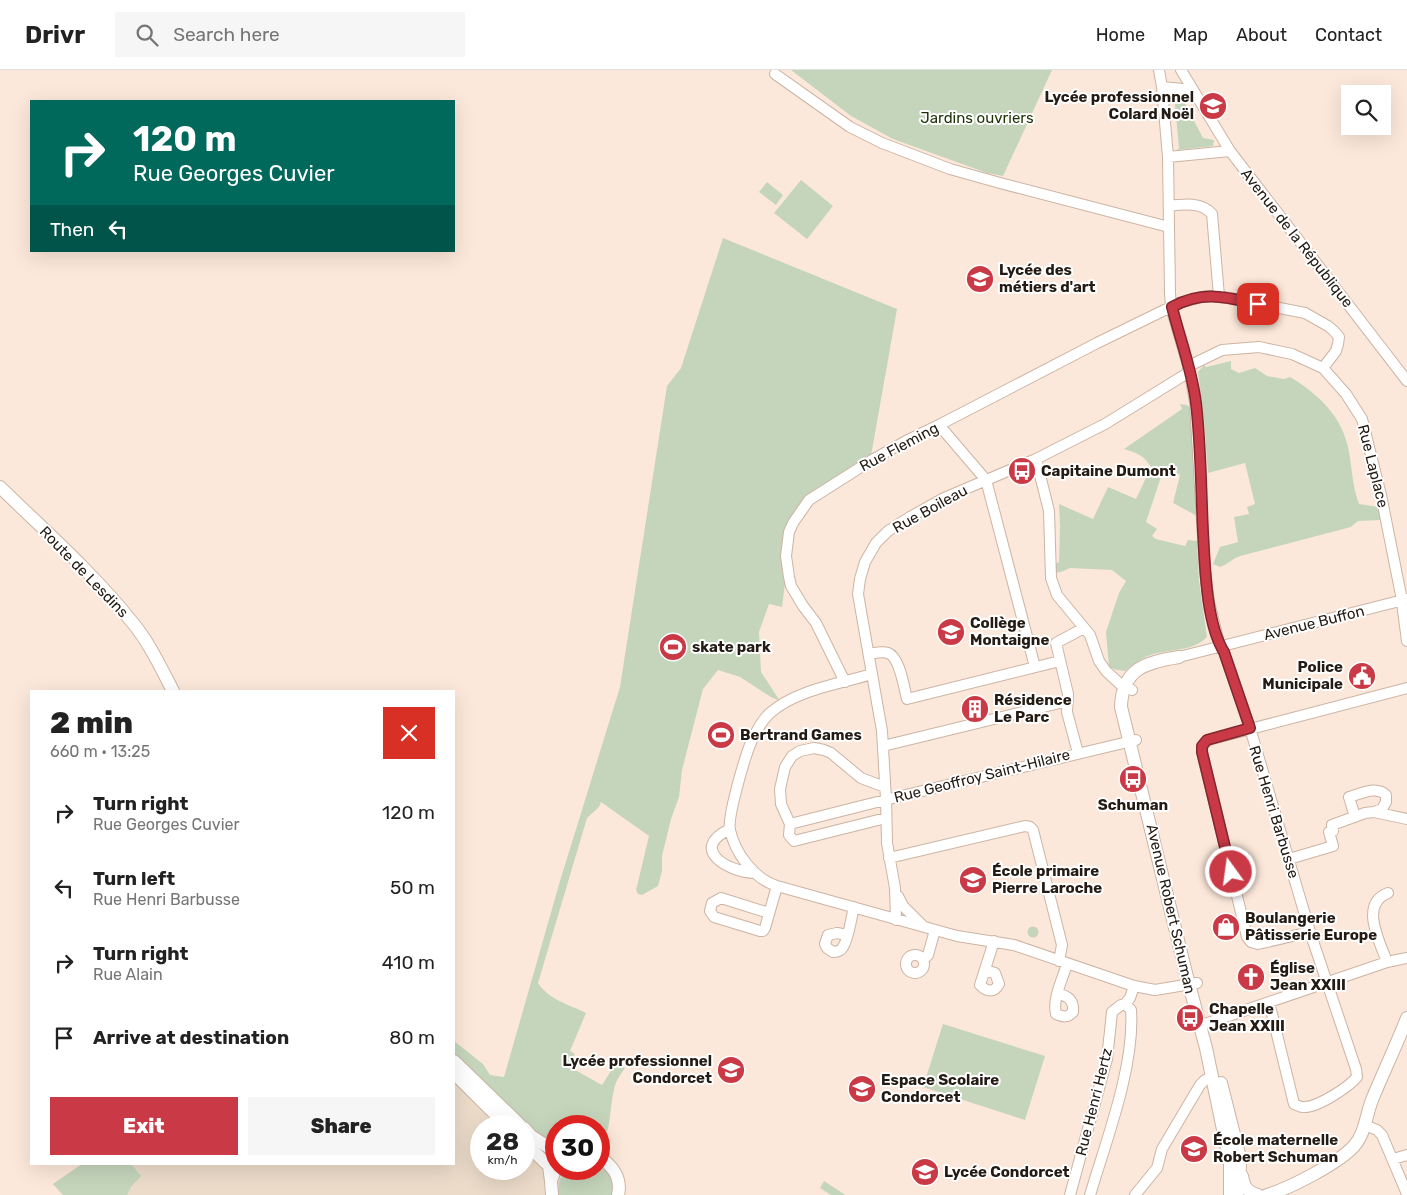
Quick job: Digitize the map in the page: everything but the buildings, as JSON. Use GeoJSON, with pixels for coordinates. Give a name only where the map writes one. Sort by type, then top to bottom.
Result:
{"type":"FeatureCollection","features":[{"type":"Feature","properties":{"kind":"main road","name":"Route de Lesdins"},"geometry":{"type":"LineString","coordinates":[[0,487],[99,584],[132,622],[172,690]]}},
{"type":"Feature","properties":{"kind":"main road"},"geometry":{"type":"LineString","coordinates":[[1126,687],[1134,672],[1142,666],[1152,662],[1179,657]]}},
{"type":"Feature","properties":{"kind":"main road","name":"Avenue Robert Schuman"},"geometry":{"type":"LineString","coordinates":[[1126,687],[1133,740],[1154,825],[1172,885],[1202,1025],[1230,1162],[1230,1195]]}},
{"type":"Feature","properties":{"kind":"main road"},"geometry":{"type":"LineString","coordinates":[[1267,1195],[1294,1184],[1354,1147],[1378,1102],[1407,1018]]}},
{"type":"Feature","properties":{"kind":"main road","name":"Avenue Robert Schuman"},"geometry":{"type":"LineString","coordinates":[[1202,1025],[1237,1144],[1240,1171],[1238,1195]]}},
{"type":"Feature","properties":{"kind":"main road"},"geometry":{"type":"LineString","coordinates":[[455,1062],[510,1115]]}},
{"type":"Feature","properties":{"kind":"main road"},"geometry":{"type":"LineString","coordinates":[[455,1074],[496,1115]]}},
{"type":"Feature","properties":{"kind":"main road"},"geometry":{"type":"LineString","coordinates":[[535,1153],[549,1166],[550,1189]]}},
{"type":"Feature","properties":{"kind":"main road"},"geometry":{"type":"LineString","coordinates":[[610,1165],[618,1180],[618,1195]]}},
{"type":"Feature","properties":{"kind":"main road"},"geometry":{"type":"LineString","coordinates":[[1240,1171],[1247,1190],[1258,1195]]}},
{"type":"Feature","properties":{"kind":"main road"},"geometry":{"type":"LineString","coordinates":[[1281,1195],[1294,1184]]}},
{"type":"Feature","properties":{"kind":"street"},"geometry":{"type":"LineString","coordinates":[[1159,70],[1168,157],[1169,206],[1198,205],[1208,209],[1212,214],[1219,296]]}},
{"type":"Feature","properties":{"kind":"street","name":"Avenue de la République"},"geometry":{"type":"LineString","coordinates":[[1181,70],[1230,151],[1407,381]]}},
{"type":"Feature","properties":{"kind":"street"},"geometry":{"type":"LineString","coordinates":[[775,74],[850,127],[890,146],[950,169],[1165,226],[1169,224]]}},
{"type":"Feature","properties":{"kind":"street"},"geometry":{"type":"LineString","coordinates":[[1162,87],[1193,90]]}},
{"type":"Feature","properties":{"kind":"street"},"geometry":{"type":"LineString","coordinates":[[1168,157],[1230,151]]}},
{"type":"Feature","properties":{"kind":"street","name":"Rue Henri Barbusse"},"geometry":{"type":"LineString","coordinates":[[1169,206],[1168,275],[1172,307],[1196,402],[1208,602],[1221,647],[1250,728],[1310,932],[1356,1068],[1357,1077],[1352,1083],[1313,1106],[1302,1108],[1294,1104],[1269,1002]]}},
{"type":"Feature","properties":{"kind":"street","name":"Rue Fleming"},"geometry":{"type":"LineString","coordinates":[[845,682],[816,623],[791,586],[786,565],[787,541],[793,523],[809,500],[906,441],[1179,303],[1206,296],[1219,296],[1305,313],[1328,326],[1339,337],[1336,352],[1323,368]]}},
{"type":"Feature","properties":{"kind":"street","name":"Rue Laplace"},"geometry":{"type":"LineString","coordinates":[[1189,369],[1191,364],[1222,350],[1259,347],[1292,354],[1323,368],[1346,394],[1362,418],[1405,600],[1407,640]]}},
{"type":"Feature","properties":{"kind":"street","name":"Rue Boileau"},"geometry":{"type":"LineString","coordinates":[[896,920],[895,888],[889,858],[886,818],[883,746],[858,594],[862,570],[876,543],[888,531],[944,498],[1036,459],[1105,424],[1186,374],[1189,369]]}},
{"type":"Feature","properties":{"kind":"street"},"geometry":{"type":"LineString","coordinates":[[939,425],[986,480],[1035,667]]}},
{"type":"Feature","properties":{"kind":"street"},"geometry":{"type":"LineString","coordinates":[[1036,459],[1049,511],[1051,578],[1057,596],[1090,635],[1103,666],[1126,687]]}},
{"type":"Feature","properties":{"kind":"street","name":"Avenue Buffon"},"geometry":{"type":"LineString","coordinates":[[1221,647],[1405,600]]}},
{"type":"Feature","properties":{"kind":"street","name":"Rue Geoffroy Saint-Hilaire"},"geometry":{"type":"LineString","coordinates":[[1078,753],[1068,712],[1068,694],[1056,643],[1084,628]]}},
{"type":"Feature","properties":{"kind":"street"},"geometry":{"type":"LineString","coordinates":[[1179,657],[1221,647]]}},
{"type":"Feature","properties":{"kind":"street"},"geometry":{"type":"LineString","coordinates":[[869,654],[882,652],[896,658],[908,699],[1060,661]]}},
{"type":"Feature","properties":{"kind":"street"},"geometry":{"type":"LineString","coordinates":[[872,674],[796,696],[768,714],[752,739],[732,808],[730,829],[739,852],[755,873],[777,886],[957,936],[1021,947],[1134,986],[1155,990],[1193,984]]}},
{"type":"Feature","properties":{"kind":"street"},"geometry":{"type":"LineString","coordinates":[[1310,932],[1258,944],[1251,942],[1247,937],[1202,746],[1207,740],[1407,688]]}},
{"type":"Feature","properties":{"kind":"street"},"geometry":{"type":"LineString","coordinates":[[883,746],[1068,701]]}},
{"type":"Feature","properties":{"kind":"street","name":"Rue Geoffroy Saint-Hilaire"},"geometry":{"type":"LineString","coordinates":[[790,824],[1133,740]]}},
{"type":"Feature","properties":{"kind":"street"},"geometry":{"type":"LineString","coordinates":[[885,787],[861,778],[831,753],[814,748],[800,751],[792,756],[785,767],[780,789],[781,804],[790,824],[789,835],[794,841],[886,818]]}},
{"type":"Feature","properties":{"kind":"street"},"geometry":{"type":"LineString","coordinates":[[1289,859],[1333,846],[1329,832],[1334,830],[1332,825],[1382,809],[1386,802],[1386,795],[1376,789],[1349,797],[1355,817]]}},
{"type":"Feature","properties":{"kind":"street"},"geometry":{"type":"LineString","coordinates":[[1374,812],[1407,819]]}},
{"type":"Feature","properties":{"kind":"street"},"geometry":{"type":"LineString","coordinates":[[889,858],[1025,826],[1030,827],[1033,830],[1062,945],[1063,963],[1058,994]]}},
{"type":"Feature","properties":{"kind":"street"},"geometry":{"type":"LineString","coordinates":[[730,829],[718,835],[712,844],[713,853],[717,860],[743,873],[755,873]]}},
{"type":"Feature","properties":{"kind":"street"},"geometry":{"type":"LineString","coordinates":[[769,913],[721,898],[712,903],[710,912],[714,917],[760,932],[763,931],[765,928],[777,886]]}},
{"type":"Feature","properties":{"kind":"street","name":"Rue Boileau"},"geometry":{"type":"LineString","coordinates":[[895,888],[903,906],[930,929]]}},
{"type":"Feature","properties":{"kind":"street"},"geometry":{"type":"LineString","coordinates":[[1388,892],[1375,900],[1373,911],[1374,925],[1388,962]]}},
{"type":"Feature","properties":{"kind":"street"},"geometry":{"type":"LineString","coordinates":[[879,915],[896,903]]}},
{"type":"Feature","properties":{"kind":"street"},"geometry":{"type":"LineString","coordinates":[[847,935],[854,907]]}},
{"type":"Feature","properties":{"kind":"street"},"geometry":{"type":"LineString","coordinates":[[924,959],[928,954],[930,929]]}},
{"type":"Feature","properties":{"kind":"street"},"geometry":{"type":"LineString","coordinates":[[985,970],[994,941]]}},
{"type":"Feature","properties":{"kind":"street"},"geometry":{"type":"LineString","coordinates":[[1202,1025],[1388,962],[1407,958]]}},
{"type":"Feature","properties":{"kind":"street"},"geometry":{"type":"LineString","coordinates":[[1125,1004],[1130,998],[1134,986]]}},
{"type":"Feature","properties":{"kind":"street","name":"Rue Henri Hertz"},"geometry":{"type":"LineString","coordinates":[[1070,1195],[1107,1059],[1112,1012],[1125,1004],[1131,1010],[1126,1066],[1090,1195]]}},
{"type":"Feature","properties":{"kind":"street"},"geometry":{"type":"LineString","coordinates":[[1135,1195],[1157,1168],[1162,1148],[1200,1085],[1205,1080],[1212,1078]]}},
{"type":"Feature","properties":{"kind":"street"},"geometry":{"type":"LineString","coordinates":[[1365,1125],[1377,1130],[1382,1135],[1407,1194]]}},
{"type":"Feature","properties":{"kind":"street"},"geometry":{"type":"LineString","coordinates":[[1393,1159],[1407,1155]]}},
{"type":"Feature","properties":{"kind":"shaded area"},"geometry":{"type":"Polygon","coordinates":[[[455,1081],[491,1115],[470,1115],[470,1180],[535,1180],[535,1156],[544,1164],[545,1195],[63,1195],[53,1184],[81,1165],[455,1165],[455,1081]]]}},
{"type":"Feature","properties":{"kind":"green space","name":"Jardins ouvriers"},"geometry":{"type":"Polygon","coordinates":[[[791,70],[1052,70],[1003,176],[987,173],[893,139],[851,116],[791,70]]]}},
{"type":"Feature","properties":{"kind":"green space"},"geometry":{"type":"Polygon","coordinates":[[[1174,94],[1181,96],[1203,138],[1214,140],[1213,146],[1177,150],[1179,148],[1174,94]]]}},
{"type":"Feature","properties":{"kind":"green space"},"geometry":{"type":"Polygon","coordinates":[[[801,180],[833,206],[807,239],[774,213],[801,180]]]}},
{"type":"Feature","properties":{"kind":"green space"},"geometry":{"type":"Polygon","coordinates":[[[767,182],[783,195],[776,205],[759,192],[767,182]]]}},
{"type":"Feature","properties":{"kind":"green space"},"geometry":{"type":"Polygon","coordinates":[[[723,238],[897,309],[871,456],[814,490],[798,507],[791,519],[782,560],[785,583],[782,607],[769,604],[759,632],[761,672],[780,701],[740,677],[718,670],[703,689],[682,770],[679,797],[671,819],[662,856],[662,871],[658,886],[642,895],[638,894],[636,890],[649,836],[601,802],[599,807],[587,818],[538,983],[553,998],[586,1013],[570,1051],[575,1054],[568,1066],[602,1085],[616,1063],[625,1068],[615,1084],[610,1115],[545,1115],[545,1139],[535,1131],[535,1115],[517,1115],[455,1058],[455,1042],[483,1064],[490,1075],[504,1077],[560,881],[620,687],[667,386],[681,368],[723,238]]]}},
{"type":"Feature","properties":{"kind":"green space"},"geometry":{"type":"Polygon","coordinates":[[[1231,361],[1231,369],[1239,373],[1255,368],[1267,376],[1284,379],[1290,377],[1309,390],[1326,406],[1334,415],[1345,435],[1359,504],[1379,507],[1381,520],[1358,521],[1351,527],[1240,556],[1220,567],[1213,564],[1220,547],[1238,542],[1234,517],[1249,514],[1247,507],[1255,504],[1245,463],[1208,473],[1198,372],[1204,365],[1206,367],[1231,361]]]}},
{"type":"Feature","properties":{"kind":"green space"},"geometry":{"type":"Polygon","coordinates":[[[1180,404],[1187,405],[1192,410],[1199,517],[1173,503],[1180,475],[1167,467],[1162,474],[1146,522],[1157,529],[1152,536],[1156,539],[1185,546],[1188,540],[1197,541],[1199,581],[1207,637],[1194,646],[1148,656],[1125,671],[1117,670],[1109,667],[1106,632],[1119,593],[1126,581],[1112,570],[1070,568],[1055,573],[1055,564],[1059,562],[1059,504],[1093,519],[1108,487],[1136,499],[1151,467],[1143,457],[1124,449],[1182,409],[1180,404]]]}},
{"type":"Feature","properties":{"kind":"green space"},"geometry":{"type":"Polygon","coordinates":[[[1033,926],[1039,932],[1033,938],[1027,932],[1033,926]]]}},
{"type":"Feature","properties":{"kind":"green space"},"geometry":{"type":"Polygon","coordinates":[[[943,1024],[1045,1056],[1025,1120],[923,1087],[943,1024]]]}},
{"type":"Feature","properties":{"kind":"green space"},"geometry":{"type":"Polygon","coordinates":[[[81,1165],[132,1165],[141,1176],[131,1187],[127,1195],[63,1195],[53,1184],[81,1165]]]}},
{"type":"Feature","properties":{"kind":"green space"},"geometry":{"type":"Polygon","coordinates":[[[610,1176],[613,1185],[613,1195],[559,1195],[558,1187],[560,1181],[610,1180],[610,1176]]]}},
{"type":"Feature","properties":{"kind":"green space"},"geometry":{"type":"Polygon","coordinates":[[[824,1181],[845,1195],[831,1195],[820,1188],[824,1181]]]}},
{"type":"Feature","properties":{"kind":"place","name":"Lycée professionnel Colard Noël"},"geometry":{"type":"Point","coordinates":[1213,106]}},
{"type":"Feature","properties":{"kind":"place","name":"Lycée des métiers d'art"},"geometry":{"type":"Point","coordinates":[980,279]}},
{"type":"Feature","properties":{"kind":"place","name":"Capitaine Dumont"},"geometry":{"type":"Point","coordinates":[1022,471]}},
{"type":"Feature","properties":{"kind":"place","name":"Collège Montaigne"},"geometry":{"type":"Point","coordinates":[951,632]}},
{"type":"Feature","properties":{"kind":"place","name":"skate park"},"geometry":{"type":"Point","coordinates":[673,647]}},
{"type":"Feature","properties":{"kind":"place","name":"Police Municipale"},"geometry":{"type":"Point","coordinates":[1362,676]}},
{"type":"Feature","properties":{"kind":"place","name":"Résidence Le Parc"},"geometry":{"type":"Point","coordinates":[975,709]}},
{"type":"Feature","properties":{"kind":"place","name":"Bertrand Games"},"geometry":{"type":"Point","coordinates":[721,735]}},
{"type":"Feature","properties":{"kind":"place","name":"Schuman"},"geometry":{"type":"Point","coordinates":[1133,779]}},
{"type":"Feature","properties":{"kind":"place","name":"École primaire Pierre Laroche"},"geometry":{"type":"Point","coordinates":[973,880]}},
{"type":"Feature","properties":{"kind":"place","name":"Boulangerie Pâtisserie Europe"},"geometry":{"type":"Point","coordinates":[1226,927]}},
{"type":"Feature","properties":{"kind":"place","name":"Église Jean XXIII"},"geometry":{"type":"Point","coordinates":[1251,977]}},
{"type":"Feature","properties":{"kind":"place","name":"Chapelle Jean XXIII"},"geometry":{"type":"Point","coordinates":[1190,1018]}},
{"type":"Feature","properties":{"kind":"place","name":"Lycée professionnel Condorcet"},"geometry":{"type":"Point","coordinates":[731,1070]}},
{"type":"Feature","properties":{"kind":"place","name":"Espace Scolaire Condorcet"},"geometry":{"type":"Point","coordinates":[862,1089]}},
{"type":"Feature","properties":{"kind":"place","name":"École maternelle Robert Schuman"},"geometry":{"type":"Point","coordinates":[1194,1149]}},
{"type":"Feature","properties":{"kind":"place","name":"Lycée Condorcet"},"geometry":{"type":"Point","coordinates":[925,1172]}},
{"type":"Feature","properties":{"kind":"route"},"geometry":{"type":"LineString","coordinates":[[1231,872],[1202,746],[1207,740],[1250,728],[1224,652],[1219,643],[1208,602],[1196,402],[1172,307],[1179,303],[1206,296],[1219,296],[1258,304]]}}]}
